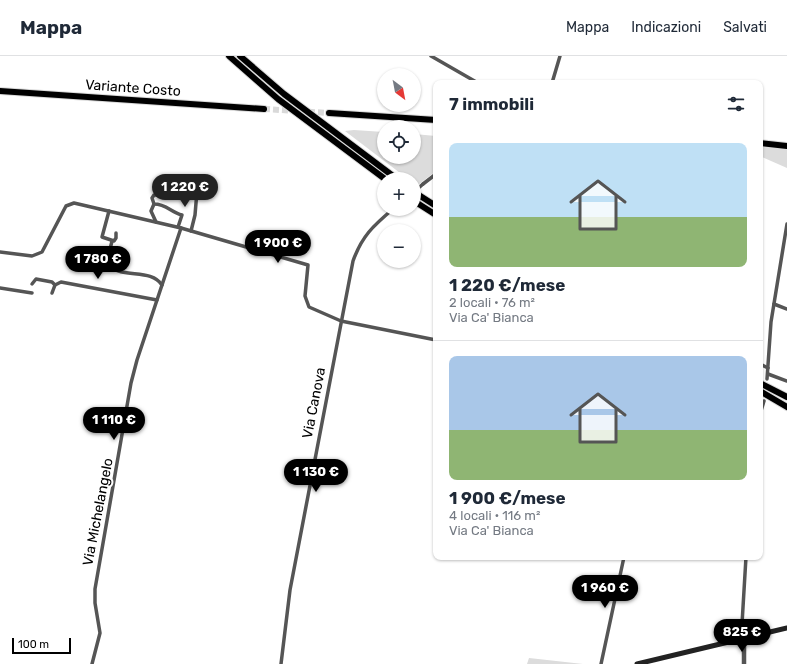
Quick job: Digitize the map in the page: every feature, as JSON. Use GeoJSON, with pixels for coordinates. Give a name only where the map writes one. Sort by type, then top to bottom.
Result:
{"type":"FeatureCollection","features":[{"type":"Feature","properties":{"kind":"highway"},"geometry":{"type":"LineString","coordinates":[[229,56],[278,99],[377,173]]}},
{"type":"Feature","properties":{"kind":"highway"},"geometry":{"type":"LineString","coordinates":[[240,56],[290,98],[388,172]]}},
{"type":"Feature","properties":{"kind":"highway","name":"Variante Costo"},"geometry":{"type":"LineString","coordinates":[[0,90],[264,109]]}},
{"type":"Feature","properties":{"kind":"highway"},"geometry":{"type":"LineString","coordinates":[[329,113],[433,120]]}},
{"type":"Feature","properties":{"kind":"highway"},"geometry":{"type":"LineString","coordinates":[[763,144],[787,146]]}},
{"type":"Feature","properties":{"kind":"highway"},"geometry":{"type":"LineString","coordinates":[[421,196],[433,204]]}},
{"type":"Feature","properties":{"kind":"highway"},"geometry":{"type":"LineString","coordinates":[[421,205],[433,213]]}},
{"type":"Feature","properties":{"kind":"highway"},"geometry":{"type":"LineString","coordinates":[[763,385],[787,397]]}},
{"type":"Feature","properties":{"kind":"highway"},"geometry":{"type":"LineString","coordinates":[[763,394],[787,407]]}},
{"type":"Feature","properties":{"kind":"main road"},"geometry":{"type":"LineString","coordinates":[[749,637],[787,628]]}},
{"type":"Feature","properties":{"kind":"main road"},"geometry":{"type":"LineString","coordinates":[[737,640],[738,634],[744,632],[749,637]]}},
{"type":"Feature","properties":{"kind":"main road"},"geometry":{"type":"LineString","coordinates":[[737,640],[741,644],[748,643],[749,637]]}},
{"type":"Feature","properties":{"kind":"main road"},"geometry":{"type":"LineString","coordinates":[[637,664],[737,640]]}},
{"type":"Feature","properties":{"kind":"street"},"geometry":{"type":"LineString","coordinates":[[431,56],[473,80]]}},
{"type":"Feature","properties":{"kind":"street"},"geometry":{"type":"LineString","coordinates":[[553,80],[560,56]]}},
{"type":"Feature","properties":{"kind":"street"},"geometry":{"type":"LineString","coordinates":[[421,186],[433,176]]}},
{"type":"Feature","properties":{"kind":"street"},"geometry":{"type":"LineString","coordinates":[[178,186],[194,188],[197,192],[195,215],[191,231]]}},
{"type":"Feature","properties":{"kind":"street"},"geometry":{"type":"LineString","coordinates":[[156,222],[151,211],[154,204],[152,198],[157,195]]}},
{"type":"Feature","properties":{"kind":"street"},"geometry":{"type":"LineString","coordinates":[[0,252],[32,256],[42,252],[66,206],[70,203],[180,228],[308,265],[306,293],[308,305],[341,321],[433,339]]}},
{"type":"Feature","properties":{"kind":"street"},"geometry":{"type":"LineString","coordinates":[[154,204],[166,206],[173,212],[182,215],[180,228]]}},
{"type":"Feature","properties":{"kind":"street"},"geometry":{"type":"LineString","coordinates":[[109,211],[102,236],[112,241]]}},
{"type":"Feature","properties":{"kind":"street","name":"Via Canova"},"geometry":{"type":"LineString","coordinates":[[281,664],[289,597],[353,261],[359,244],[374,226],[385,216]]}},
{"type":"Feature","properties":{"kind":"street"},"geometry":{"type":"LineString","coordinates":[[787,224],[774,304],[768,368],[768,377],[787,381]]}},
{"type":"Feature","properties":{"kind":"street","name":"Via Michelangelo"},"geometry":{"type":"LineString","coordinates":[[92,664],[100,632],[95,603],[95,589],[131,383],[180,228]]}},
{"type":"Feature","properties":{"kind":"street"},"geometry":{"type":"LineString","coordinates":[[116,233],[115,240],[112,241],[108,262],[109,266],[120,273],[132,273],[149,276],[158,280],[162,285]]}},
{"type":"Feature","properties":{"kind":"street"},"geometry":{"type":"LineString","coordinates":[[32,284],[36,279],[52,282],[54,285]]}},
{"type":"Feature","properties":{"kind":"street"},"geometry":{"type":"LineString","coordinates":[[52,293],[54,285],[58,282],[63,282],[157,300]]}},
{"type":"Feature","properties":{"kind":"street"},"geometry":{"type":"LineString","coordinates":[[0,288],[32,293]]}},
{"type":"Feature","properties":{"kind":"street"},"geometry":{"type":"LineString","coordinates":[[774,304],[787,309]]}},
{"type":"Feature","properties":{"kind":"street"},"geometry":{"type":"LineString","coordinates":[[763,366],[768,368]]}},
{"type":"Feature","properties":{"kind":"street"},"geometry":{"type":"LineString","coordinates":[[601,664],[623,560]]}},
{"type":"Feature","properties":{"kind":"street"},"geometry":{"type":"LineString","coordinates":[[744,632],[742,624],[746,560]]}},
{"type":"Feature","properties":{"kind":"street"},"geometry":{"type":"LineString","coordinates":[[744,644],[744,664]]}},
{"type":"Feature","properties":{"kind":"shaded area"},"geometry":{"type":"Polygon","coordinates":[[[345,131],[377,132],[377,155],[345,131]]]}},
{"type":"Feature","properties":{"kind":"shaded area"},"geometry":{"type":"Polygon","coordinates":[[[421,135],[433,136],[433,173],[421,183],[421,172],[399,172],[388,164],[421,164],[421,135]]]}},
{"type":"Feature","properties":{"kind":"shaded area"},"geometry":{"type":"Polygon","coordinates":[[[763,147],[787,148],[787,168],[763,157],[763,147]]]}},
{"type":"Feature","properties":{"kind":"shaded area"},"geometry":{"type":"Polygon","coordinates":[[[529,658],[583,664],[527,664],[529,658]]]}},
{"type":"Feature","properties":{"kind":"tunnel"},"geometry":{"type":"LineString","coordinates":[[264,109],[329,113]]}}]}
